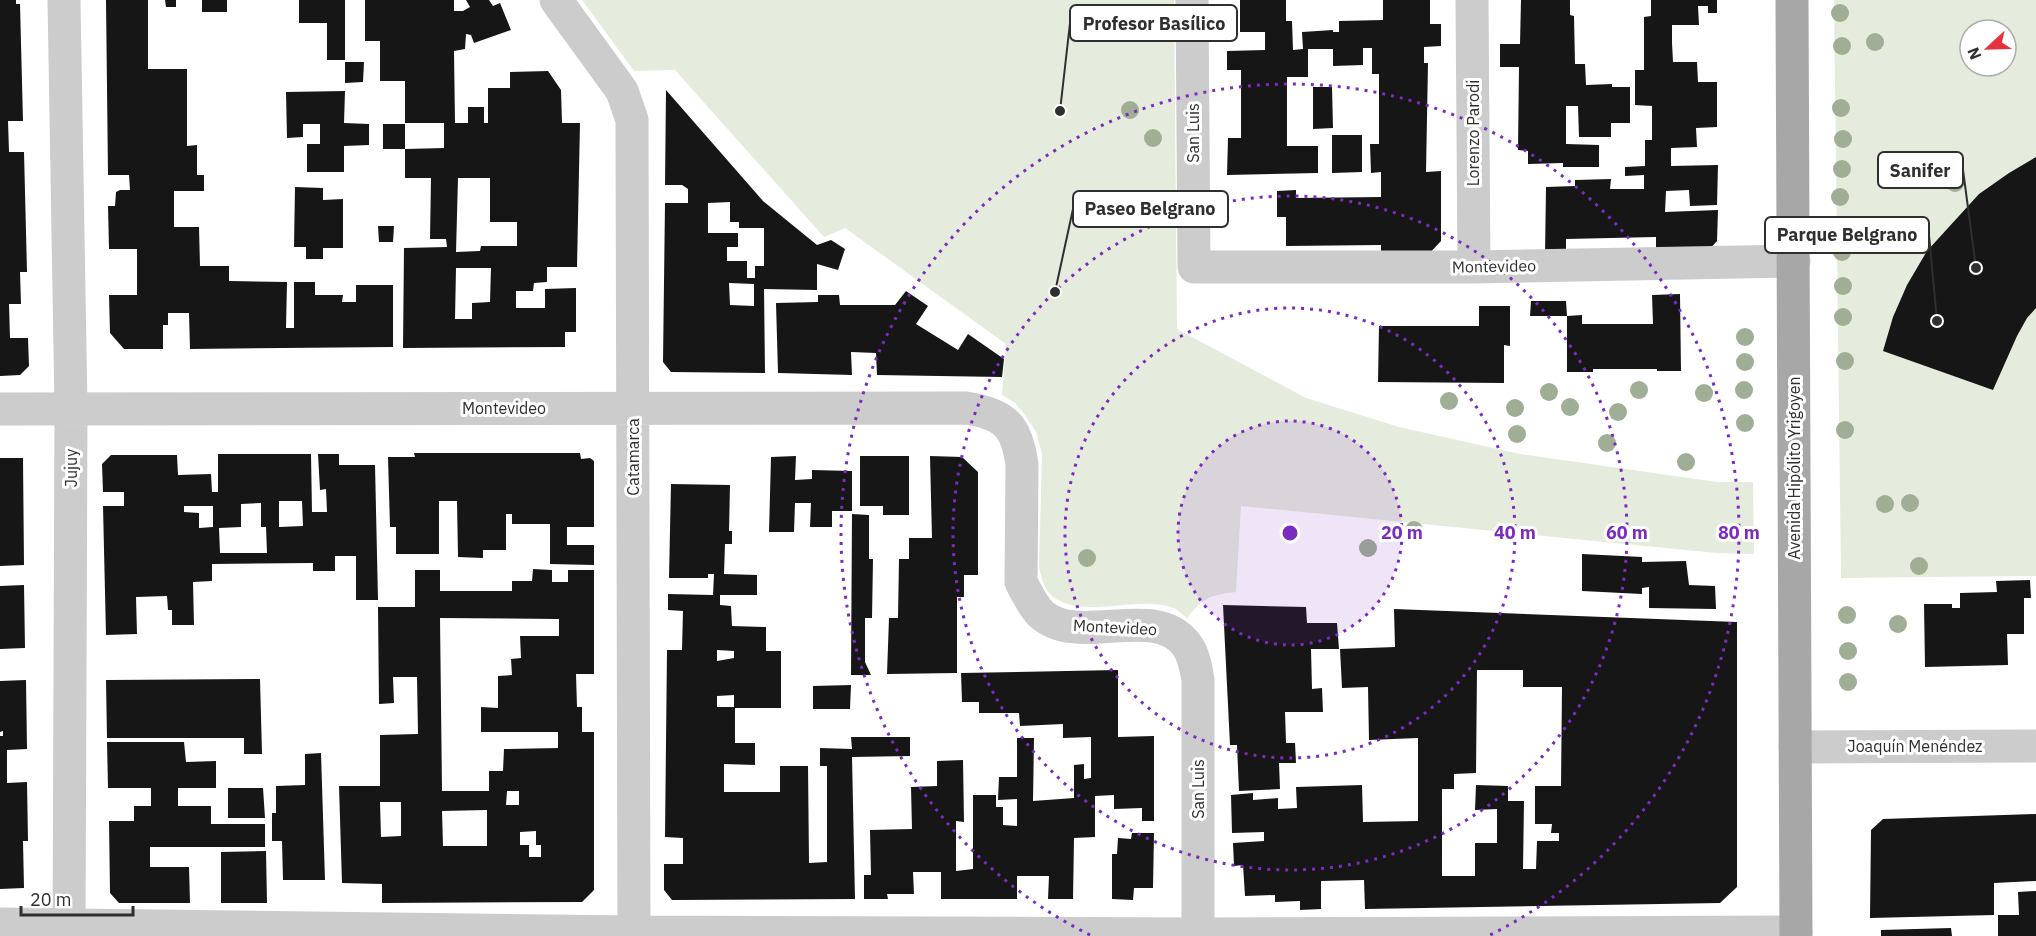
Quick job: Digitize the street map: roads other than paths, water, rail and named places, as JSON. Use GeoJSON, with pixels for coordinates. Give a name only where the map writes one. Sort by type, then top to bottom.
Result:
{"type":"FeatureCollection","features":[{"type":"Feature","properties":{"kind":"main road","name":"Avenida Hipólito Yrigoyen"},"geometry":{"type":"LineString","coordinates":[[1792,0],[1796,934]]}},
{"type":"Feature","properties":{"kind":"street","name":"Jujuy"},"geometry":{"type":"LineString","coordinates":[[64,0],[71,408],[69,930]]}},
{"type":"Feature","properties":{"kind":"street","name":"Catamarca"},"geometry":{"type":"LineString","coordinates":[[556,0],[622,91],[632,120],[634,934]]}},
{"type":"Feature","properties":{"kind":"street","name":"San Luis"},"geometry":{"type":"LineString","coordinates":[[1192,0],[1194,267]]}},
{"type":"Feature","properties":{"kind":"street","name":"Lorenzo Parodi"},"geometry":{"type":"LineString","coordinates":[[1472,0],[1474,267]]}},
{"type":"Feature","properties":{"kind":"street","name":"Montevideo"},"geometry":{"type":"LineString","coordinates":[[1194,267],[1474,267],[1794,261]]}},
{"type":"Feature","properties":{"kind":"street","name":"Montevideo"},"geometry":{"type":"LineString","coordinates":[[0,409],[966,408],[992,414],[1005,422],[1016,435],[1022,465],[1021,582],[1029,599],[1041,614],[1056,623],[1076,627],[1148,626],[1168,630],[1186,644]]}},
{"type":"Feature","properties":{"kind":"street","name":"San Luis"},"geometry":{"type":"LineString","coordinates":[[1186,644],[1194,661],[1198,680],[1198,935]]}},
{"type":"Feature","properties":{"kind":"street","name":"Joaquín Menéndez"},"geometry":{"type":"LineString","coordinates":[[1795,747],[2036,746]]}},
{"type":"Feature","properties":{"kind":"street"},"geometry":{"type":"LineString","coordinates":[[0,924],[69,930],[634,934],[1796,934]]}},
{"type":"Feature","properties":{"kind":"place","name":"Profesor Basílico"},"geometry":{"type":"Point","coordinates":[1060,111]}},
{"type":"Feature","properties":{"kind":"place","name":"Sanifer"},"geometry":{"type":"Point","coordinates":[1976,268]}},
{"type":"Feature","properties":{"kind":"place","name":"Paseo Belgrano"},"geometry":{"type":"Point","coordinates":[1055,292]}},
{"type":"Feature","properties":{"kind":"place","name":"Parque Belgrano"},"geometry":{"type":"Point","coordinates":[1937,321]}}]}
